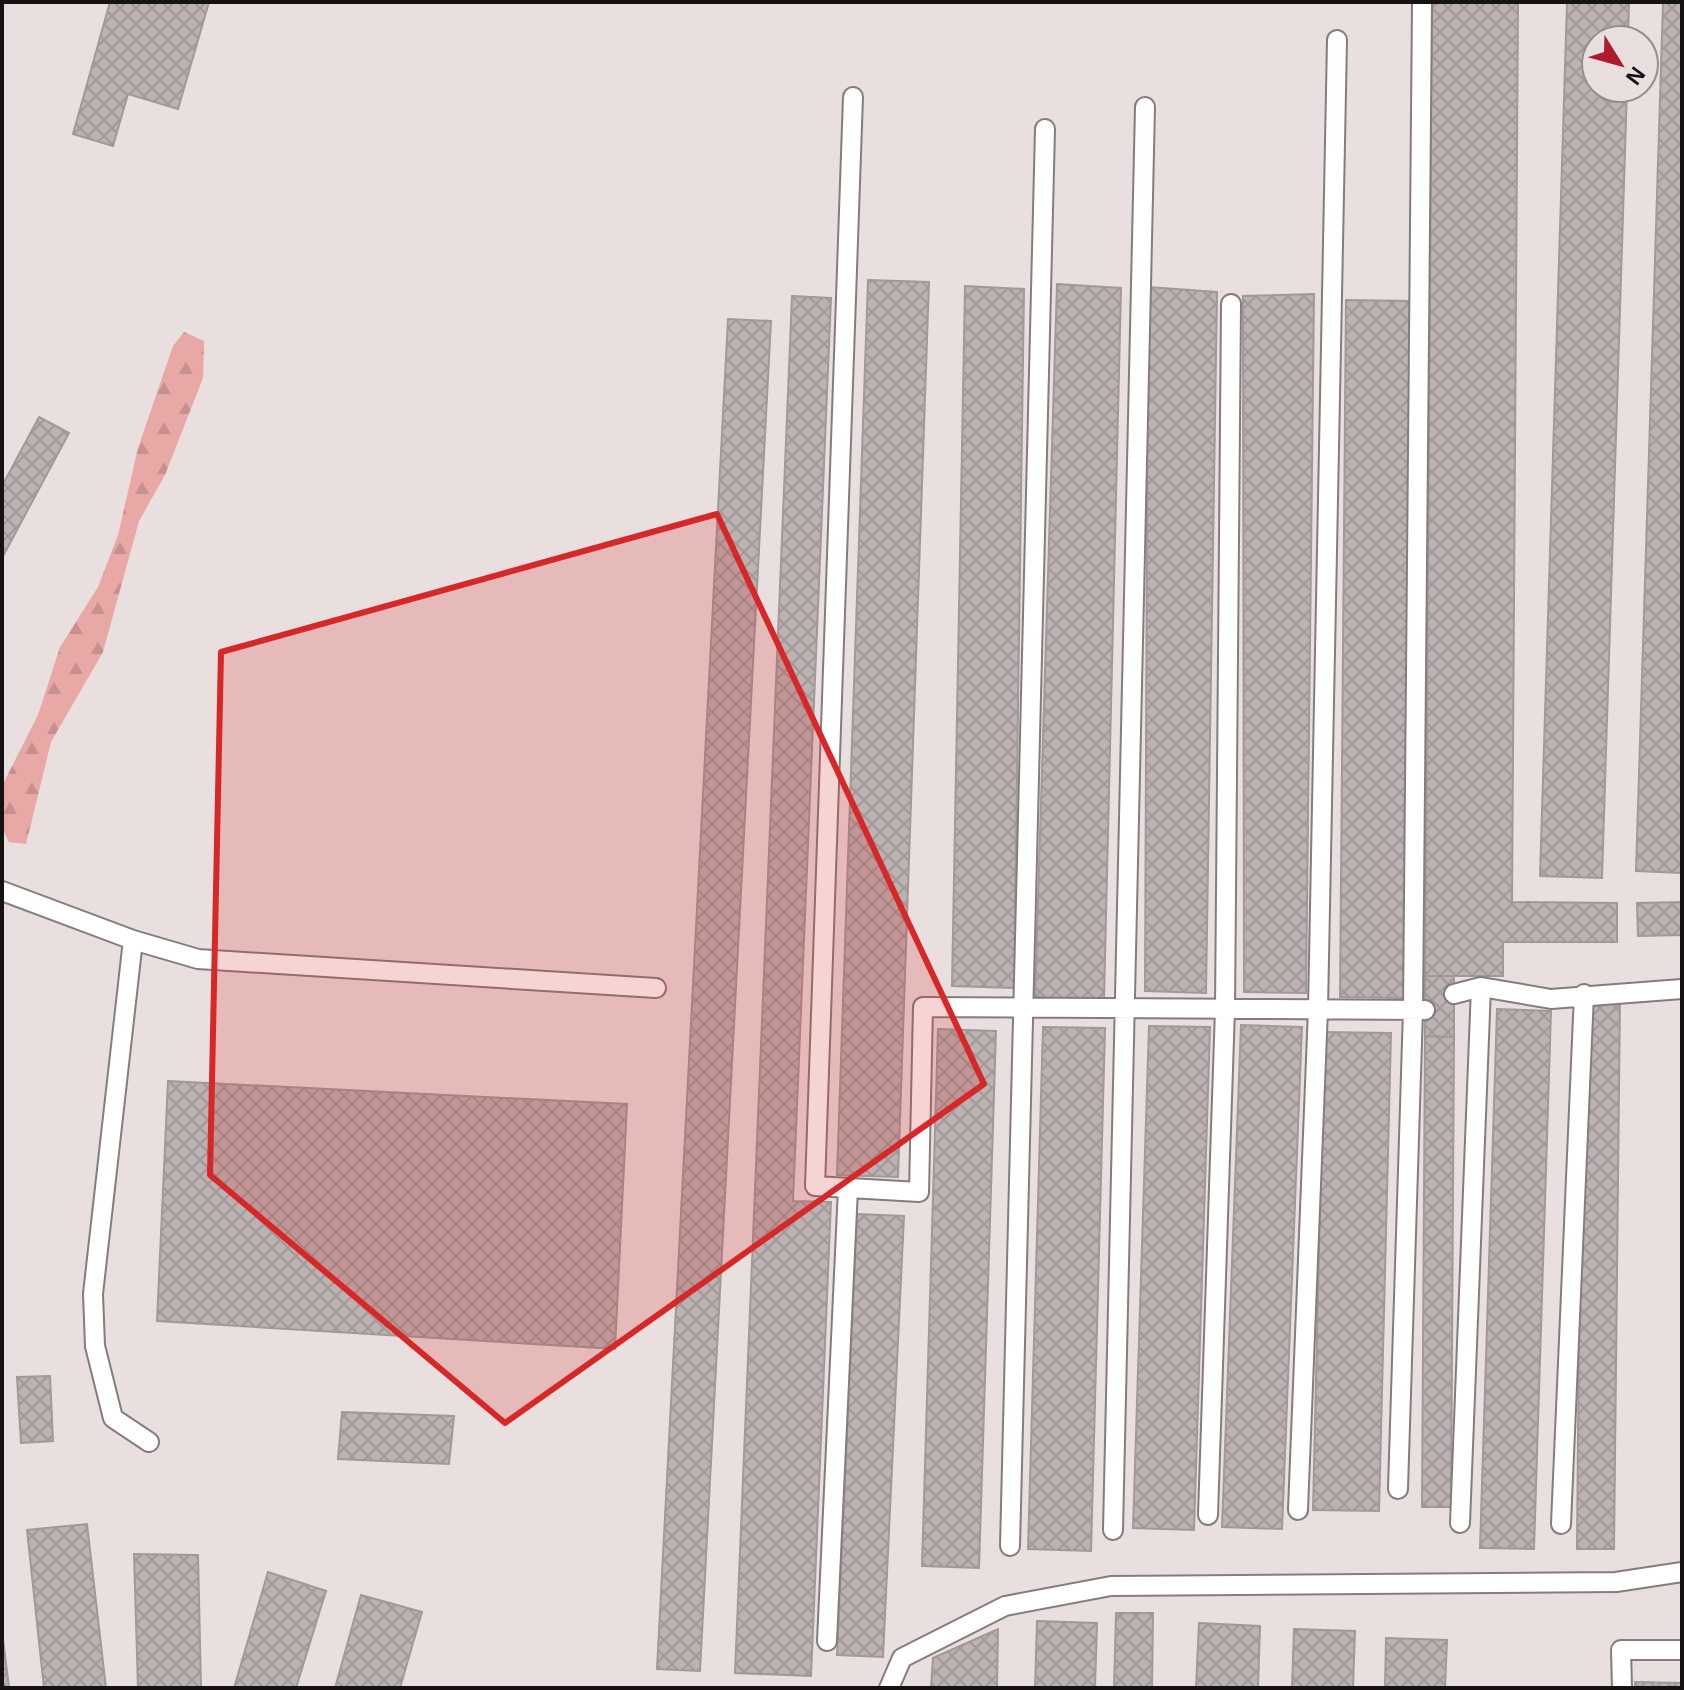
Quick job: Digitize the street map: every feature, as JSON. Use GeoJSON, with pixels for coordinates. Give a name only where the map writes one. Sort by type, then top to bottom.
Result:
{"type":"FeatureCollection","features":[{"type":"Feature","properties":{"kind":"lane"},"geometry":{"type":"LineString","coordinates":[[1398,1489],[1419,1010],[1422,2]]}},
{"type":"Feature","properties":{"kind":"lane"},"geometry":{"type":"LineString","coordinates":[[1298,1510],[1318,1009],[1337,40]]}},
{"type":"Feature","properties":{"kind":"lane"},"geometry":{"type":"LineString","coordinates":[[853,97],[815,1186],[919,1192],[923,1007],[1419,1010]]}},
{"type":"Feature","properties":{"kind":"lane"},"geometry":{"type":"LineString","coordinates":[[1113,1530],[1145,107]]}},
{"type":"Feature","properties":{"kind":"lane"},"geometry":{"type":"LineString","coordinates":[[1010,1546],[1045,129]]}},
{"type":"Feature","properties":{"kind":"lane"},"geometry":{"type":"LineString","coordinates":[[1208,1515],[1225,1009],[1231,304]]}},
{"type":"Feature","properties":{"kind":"lane"},"geometry":{"type":"LineString","coordinates":[[2,891],[133,940],[198,959],[656,988]]}},
{"type":"Feature","properties":{"kind":"lane"},"geometry":{"type":"LineString","coordinates":[[133,940],[93,1294],[95,1346],[113,1418],[149,1442]]}},
{"type":"Feature","properties":{"kind":"lane"},"geometry":{"type":"LineString","coordinates":[[1460,1523],[1481,987]]}},
{"type":"Feature","properties":{"kind":"lane"},"geometry":{"type":"LineString","coordinates":[[1454,994],[1481,987],[1551,999],[1584,994],[1682,989]]}},
{"type":"Feature","properties":{"kind":"lane"},"geometry":{"type":"LineString","coordinates":[[1561,1524],[1584,994]]}},
{"type":"Feature","properties":{"kind":"lane"},"geometry":{"type":"LineString","coordinates":[[827,1641],[848,1188]]}},
{"type":"Feature","properties":{"kind":"lane"},"geometry":{"type":"LineString","coordinates":[[889,1688],[902,1658],[1005,1606],[1111,1586],[1616,1582],[1682,1572]]}},
{"type":"Feature","properties":{"kind":"lane"},"geometry":{"type":"LineString","coordinates":[[1622,1688],[1621,1650],[1682,1650]]}},
{"type":"Feature","properties":{"kind":"highlighted area"},"geometry":{"type":"Polygon","coordinates":[[[717,514],[984,1084],[505,1423],[210,1175],[221,652],[717,514]]]}},
{"type":"Feature","properties":{"kind":"green space"},"geometry":{"type":"Polygon","coordinates":[[[184,332],[204,341],[203,378],[165,475],[139,521],[103,652],[51,742],[26,844],[9,842],[2,828],[2,786],[38,715],[60,647],[98,587],[118,535],[138,448],[173,346],[184,332]]]}},
{"type":"Feature","properties":{"kind":"building"},"geometry":{"type":"Polygon","coordinates":[[[110,2],[209,2],[178,109],[128,94],[113,146],[73,134],[110,2]]]}},
{"type":"Feature","properties":{"kind":"building"},"geometry":{"type":"Polygon","coordinates":[[[1432,2],[1518,2],[1512,902],[1617,903],[1617,942],[1503,942],[1503,976],[1425,976],[1432,2]]]}},
{"type":"Feature","properties":{"kind":"building"},"geometry":{"type":"Polygon","coordinates":[[[1567,2],[1629,2],[1628,24],[1580,24],[1580,104],[1626,104],[1602,878],[1540,876],[1567,2]]]}},
{"type":"Feature","properties":{"kind":"building"},"geometry":{"type":"Polygon","coordinates":[[[1663,2],[1682,2],[1682,873],[1636,871],[1663,2]]]}},
{"type":"Feature","properties":{"kind":"building"},"geometry":{"type":"Polygon","coordinates":[[[868,280],[929,282],[898,1177],[837,1175],[868,280]]]}},
{"type":"Feature","properties":{"kind":"building"},"geometry":{"type":"Polygon","coordinates":[[[1057,284],[1121,288],[1104,1000],[1035,997],[1057,284]]]}},
{"type":"Feature","properties":{"kind":"building"},"geometry":{"type":"Polygon","coordinates":[[[965,286],[1024,289],[1014,988],[952,986],[965,286]]]}},
{"type":"Feature","properties":{"kind":"building"},"geometry":{"type":"Polygon","coordinates":[[[1148,287],[1217,292],[1206,993],[1145,991],[1148,287]]]}},
{"type":"Feature","properties":{"kind":"building"},"geometry":{"type":"Polygon","coordinates":[[[1314,294],[1306,993],[1244,992],[1243,296],[1314,294]]]}},
{"type":"Feature","properties":{"kind":"building"},"geometry":{"type":"Polygon","coordinates":[[[792,296],[831,298],[793,1201],[831,1202],[811,1676],[735,1673],[792,296]]]}},
{"type":"Feature","properties":{"kind":"building"},"geometry":{"type":"Polygon","coordinates":[[[1346,300],[1411,301],[1404,998],[1340,997],[1346,300]]]}},
{"type":"Feature","properties":{"kind":"building"},"geometry":{"type":"Polygon","coordinates":[[[728,319],[771,321],[700,1671],[657,1669],[728,319]]]}},
{"type":"Feature","properties":{"kind":"building"},"geometry":{"type":"Polygon","coordinates":[[[39,417],[69,433],[2,558],[2,486],[39,417]]]}},
{"type":"Feature","properties":{"kind":"building"},"geometry":{"type":"Polygon","coordinates":[[[1682,902],[1682,935],[1638,936],[1637,903],[1682,902]]]}},
{"type":"Feature","properties":{"kind":"building"},"geometry":{"type":"Polygon","coordinates":[[[1425,976],[1454,976],[1454,1037],[1425,1036],[1425,976]]]}},
{"type":"Feature","properties":{"kind":"building"},"geometry":{"type":"Polygon","coordinates":[[[1582,996],[1620,997],[1614,1549],[1577,1549],[1582,996]]]}},
{"type":"Feature","properties":{"kind":"building"},"geometry":{"type":"Polygon","coordinates":[[[1497,1009],[1551,1011],[1534,1549],[1480,1548],[1497,1009]]]}},
{"type":"Feature","properties":{"kind":"building"},"geometry":{"type":"Polygon","coordinates":[[[1241,1025],[1302,1027],[1282,1529],[1222,1527],[1241,1025]]]}},
{"type":"Feature","properties":{"kind":"building"},"geometry":{"type":"Polygon","coordinates":[[[1149,1026],[1210,1027],[1194,1530],[1133,1528],[1149,1026]]]}},
{"type":"Feature","properties":{"kind":"building"},"geometry":{"type":"Polygon","coordinates":[[[1043,1027],[1105,1028],[1091,1551],[1028,1549],[1043,1027]]]}},
{"type":"Feature","properties":{"kind":"building"},"geometry":{"type":"Polygon","coordinates":[[[938,1029],[996,1031],[979,1568],[922,1566],[938,1029]]]}},
{"type":"Feature","properties":{"kind":"building"},"geometry":{"type":"Polygon","coordinates":[[[1324,1032],[1391,1033],[1379,1511],[1313,1510],[1324,1032]]]}},
{"type":"Feature","properties":{"kind":"building"},"geometry":{"type":"Polygon","coordinates":[[[1425,1036],[1454,1037],[1451,1507],[1422,1507],[1425,1036]]]}},
{"type":"Feature","properties":{"kind":"building"},"geometry":{"type":"Polygon","coordinates":[[[168,1081],[627,1104],[615,1349],[157,1321],[168,1081]]]}},
{"type":"Feature","properties":{"kind":"building"},"geometry":{"type":"Polygon","coordinates":[[[857,1214],[904,1216],[883,1657],[837,1655],[857,1214]]]}},
{"type":"Feature","properties":{"kind":"building"},"geometry":{"type":"Polygon","coordinates":[[[50,1376],[53,1441],[21,1443],[17,1377],[50,1376]]]}},
{"type":"Feature","properties":{"kind":"building"},"geometry":{"type":"Polygon","coordinates":[[[342,1412],[454,1416],[449,1464],[338,1459],[342,1412]]]}},
{"type":"Feature","properties":{"kind":"building"},"geometry":{"type":"Polygon","coordinates":[[[87,1524],[106,1688],[44,1688],[27,1530],[87,1524]]]}},
{"type":"Feature","properties":{"kind":"building"},"geometry":{"type":"Polygon","coordinates":[[[134,1554],[198,1555],[201,1688],[138,1688],[134,1554]]]}},
{"type":"Feature","properties":{"kind":"building"},"geometry":{"type":"Polygon","coordinates":[[[268,1572],[326,1591],[296,1688],[234,1688],[268,1572]]]}},
{"type":"Feature","properties":{"kind":"building"},"geometry":{"type":"Polygon","coordinates":[[[361,1595],[422,1612],[400,1688],[335,1688],[361,1595]]]}},
{"type":"Feature","properties":{"kind":"building"},"geometry":{"type":"Polygon","coordinates":[[[1116,1613],[1153,1613],[1152,1688],[1114,1688],[1116,1613]]]}},
{"type":"Feature","properties":{"kind":"building"},"geometry":{"type":"Polygon","coordinates":[[[1037,1621],[1097,1623],[1095,1688],[1035,1688],[1037,1621]]]}},
{"type":"Feature","properties":{"kind":"building"},"geometry":{"type":"Polygon","coordinates":[[[1199,1623],[1260,1626],[1258,1688],[1196,1688],[1199,1623]]]}},
{"type":"Feature","properties":{"kind":"building"},"geometry":{"type":"Polygon","coordinates":[[[998,1629],[997,1688],[931,1688],[933,1658],[998,1629]]]}},
{"type":"Feature","properties":{"kind":"building"},"geometry":{"type":"Polygon","coordinates":[[[1294,1629],[1355,1631],[1353,1688],[1292,1688],[1294,1629]]]}},
{"type":"Feature","properties":{"kind":"building"},"geometry":{"type":"Polygon","coordinates":[[[2,1631],[9,1688],[2,1688],[2,1631]]]}},
{"type":"Feature","properties":{"kind":"building"},"geometry":{"type":"Polygon","coordinates":[[[1386,1638],[1447,1640],[1445,1688],[1385,1688],[1386,1638]]]}},
{"type":"Feature","properties":{"kind":"building"},"geometry":{"type":"Polygon","coordinates":[[[1635,1682],[1682,1683],[1682,1688],[1635,1688],[1635,1682]]]}}]}
